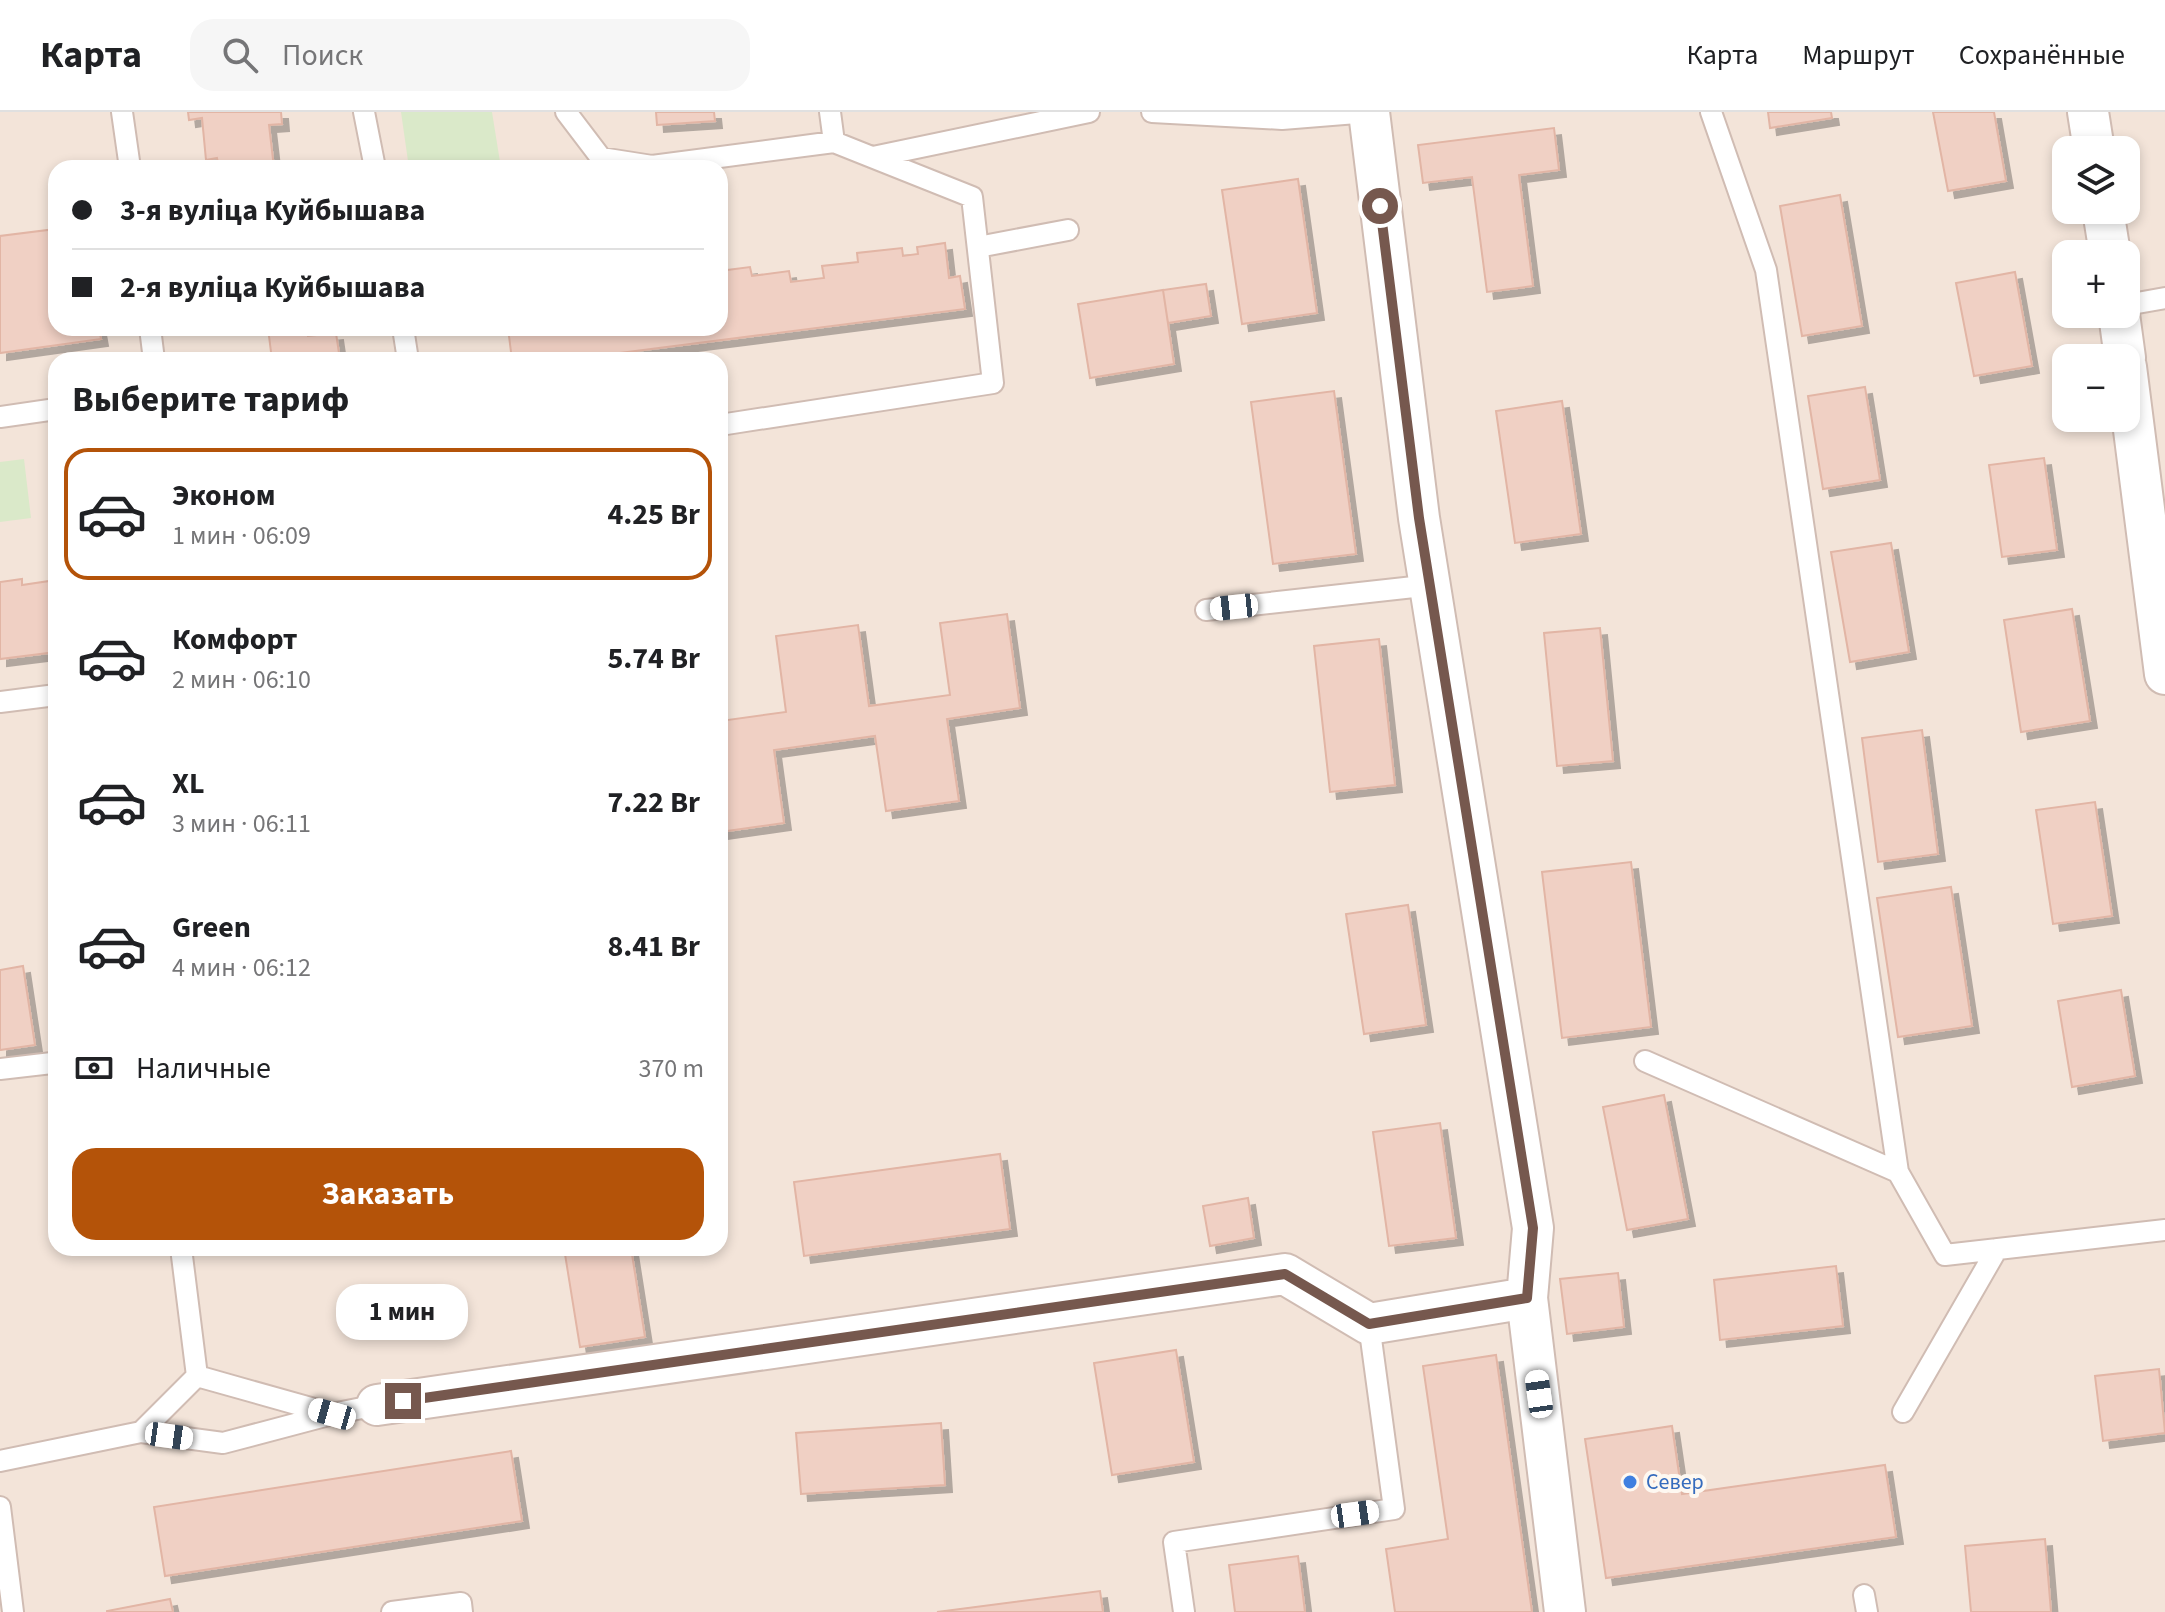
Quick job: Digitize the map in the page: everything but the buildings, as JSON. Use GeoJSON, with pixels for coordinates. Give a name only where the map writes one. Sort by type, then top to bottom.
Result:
{"type":"FeatureCollection","features":[{"type":"Feature","properties":{"kind":"street"},"geometry":{"type":"LineString","coordinates":[[1369,112],[1419,518],[1533,1228],[1527,1298],[1565,1612]]}},
{"type":"Feature","properties":{"kind":"street"},"geometry":{"type":"LineString","coordinates":[[2088,112],[2092,136]]}},
{"type":"Feature","properties":{"kind":"street"},"geometry":{"type":"LineString","coordinates":[[2134,432],[2165,674]]}},
{"type":"Feature","properties":{"kind":"street"},"geometry":{"type":"LineString","coordinates":[[377,1405],[1285,1274],[1369,1324],[1527,1298]]}},
{"type":"Feature","properties":{"kind":"lane"},"geometry":{"type":"LineString","coordinates":[[122,112],[129,160]]}},
{"type":"Feature","properties":{"kind":"lane"},"geometry":{"type":"LineString","coordinates":[[364,112],[373,160]]}},
{"type":"Feature","properties":{"kind":"lane"},"geometry":{"type":"LineString","coordinates":[[566,112],[601,158],[614,160]]}},
{"type":"Feature","properties":{"kind":"lane"},"geometry":{"type":"LineString","coordinates":[[830,112],[834,142]]}},
{"type":"Feature","properties":{"kind":"lane"},"geometry":{"type":"LineString","coordinates":[[873,157],[1089,112]]}},
{"type":"Feature","properties":{"kind":"lane"},"geometry":{"type":"LineString","coordinates":[[1152,112],[1282,119],[1369,112]]}},
{"type":"Feature","properties":{"kind":"lane"},"geometry":{"type":"LineString","coordinates":[[1711,112],[1766,270],[1898,1172],[1945,1255],[2165,1230]]}},
{"type":"Feature","properties":{"kind":"lane"},"geometry":{"type":"LineString","coordinates":[[698,160],[834,142],[972,197],[978,247],[993,383],[728,424]]}},
{"type":"Feature","properties":{"kind":"lane"},"geometry":{"type":"LineString","coordinates":[[978,247],[1068,230]]}},
{"type":"Feature","properties":{"kind":"lane"},"geometry":{"type":"LineString","coordinates":[[2140,302],[2165,298]]}},
{"type":"Feature","properties":{"kind":"lane"},"geometry":{"type":"LineString","coordinates":[[0,417],[48,410]]}},
{"type":"Feature","properties":{"kind":"lane"},"geometry":{"type":"LineString","coordinates":[[1206,610],[1432,585]]}},
{"type":"Feature","properties":{"kind":"lane"},"geometry":{"type":"LineString","coordinates":[[0,702],[48,696]]}},
{"type":"Feature","properties":{"kind":"lane"},"geometry":{"type":"LineString","coordinates":[[1645,1061],[1898,1172]]}},
{"type":"Feature","properties":{"kind":"lane"},"geometry":{"type":"LineString","coordinates":[[0,1069],[48,1063]]}},
{"type":"Feature","properties":{"kind":"lane"},"geometry":{"type":"LineString","coordinates":[[1903,1412],[1997,1249]]}},
{"type":"Feature","properties":{"kind":"lane"},"geometry":{"type":"LineString","coordinates":[[182,1256],[197,1376]]}},
{"type":"Feature","properties":{"kind":"lane"},"geometry":{"type":"LineString","coordinates":[[1184,1612],[1174,1542],[1394,1509],[1369,1324]]}},
{"type":"Feature","properties":{"kind":"lane"},"geometry":{"type":"LineString","coordinates":[[197,1376],[332,1414]]}},
{"type":"Feature","properties":{"kind":"lane"},"geometry":{"type":"LineString","coordinates":[[141,1432],[197,1376]]}},
{"type":"Feature","properties":{"kind":"lane"},"geometry":{"type":"LineString","coordinates":[[0,1461],[141,1432],[223,1443],[377,1405]]}},
{"type":"Feature","properties":{"kind":"lane"},"geometry":{"type":"LineString","coordinates":[[0,1507],[13,1612]]}},
{"type":"Feature","properties":{"kind":"lane"},"geometry":{"type":"LineString","coordinates":[[392,1612],[461,1603],[462,1612]]}},
{"type":"Feature","properties":{"kind":"shaded area"},"geometry":{"type":"Polygon","coordinates":[[[0,112],[2165,112],[2165,1612],[0,1612],[0,112]]]}},
{"type":"Feature","properties":{"kind":"green space"},"geometry":{"type":"Polygon","coordinates":[[[401,112],[492,112],[500,160],[408,160],[401,112]]]}},
{"type":"Feature","properties":{"kind":"green space"},"geometry":{"type":"Polygon","coordinates":[[[24,459],[31,518],[0,522],[0,462],[24,459]]]}},
{"type":"Feature","properties":{"kind":"place","name":"Север"},"geometry":{"type":"Point","coordinates":[1630,1482]}},
{"type":"Feature","properties":{"kind":"route"},"geometry":{"type":"LineString","coordinates":[[403,1401],[1285,1274],[1369,1324],[1527,1298],[1533,1228],[1419,518],[1380,206]]}}]}
